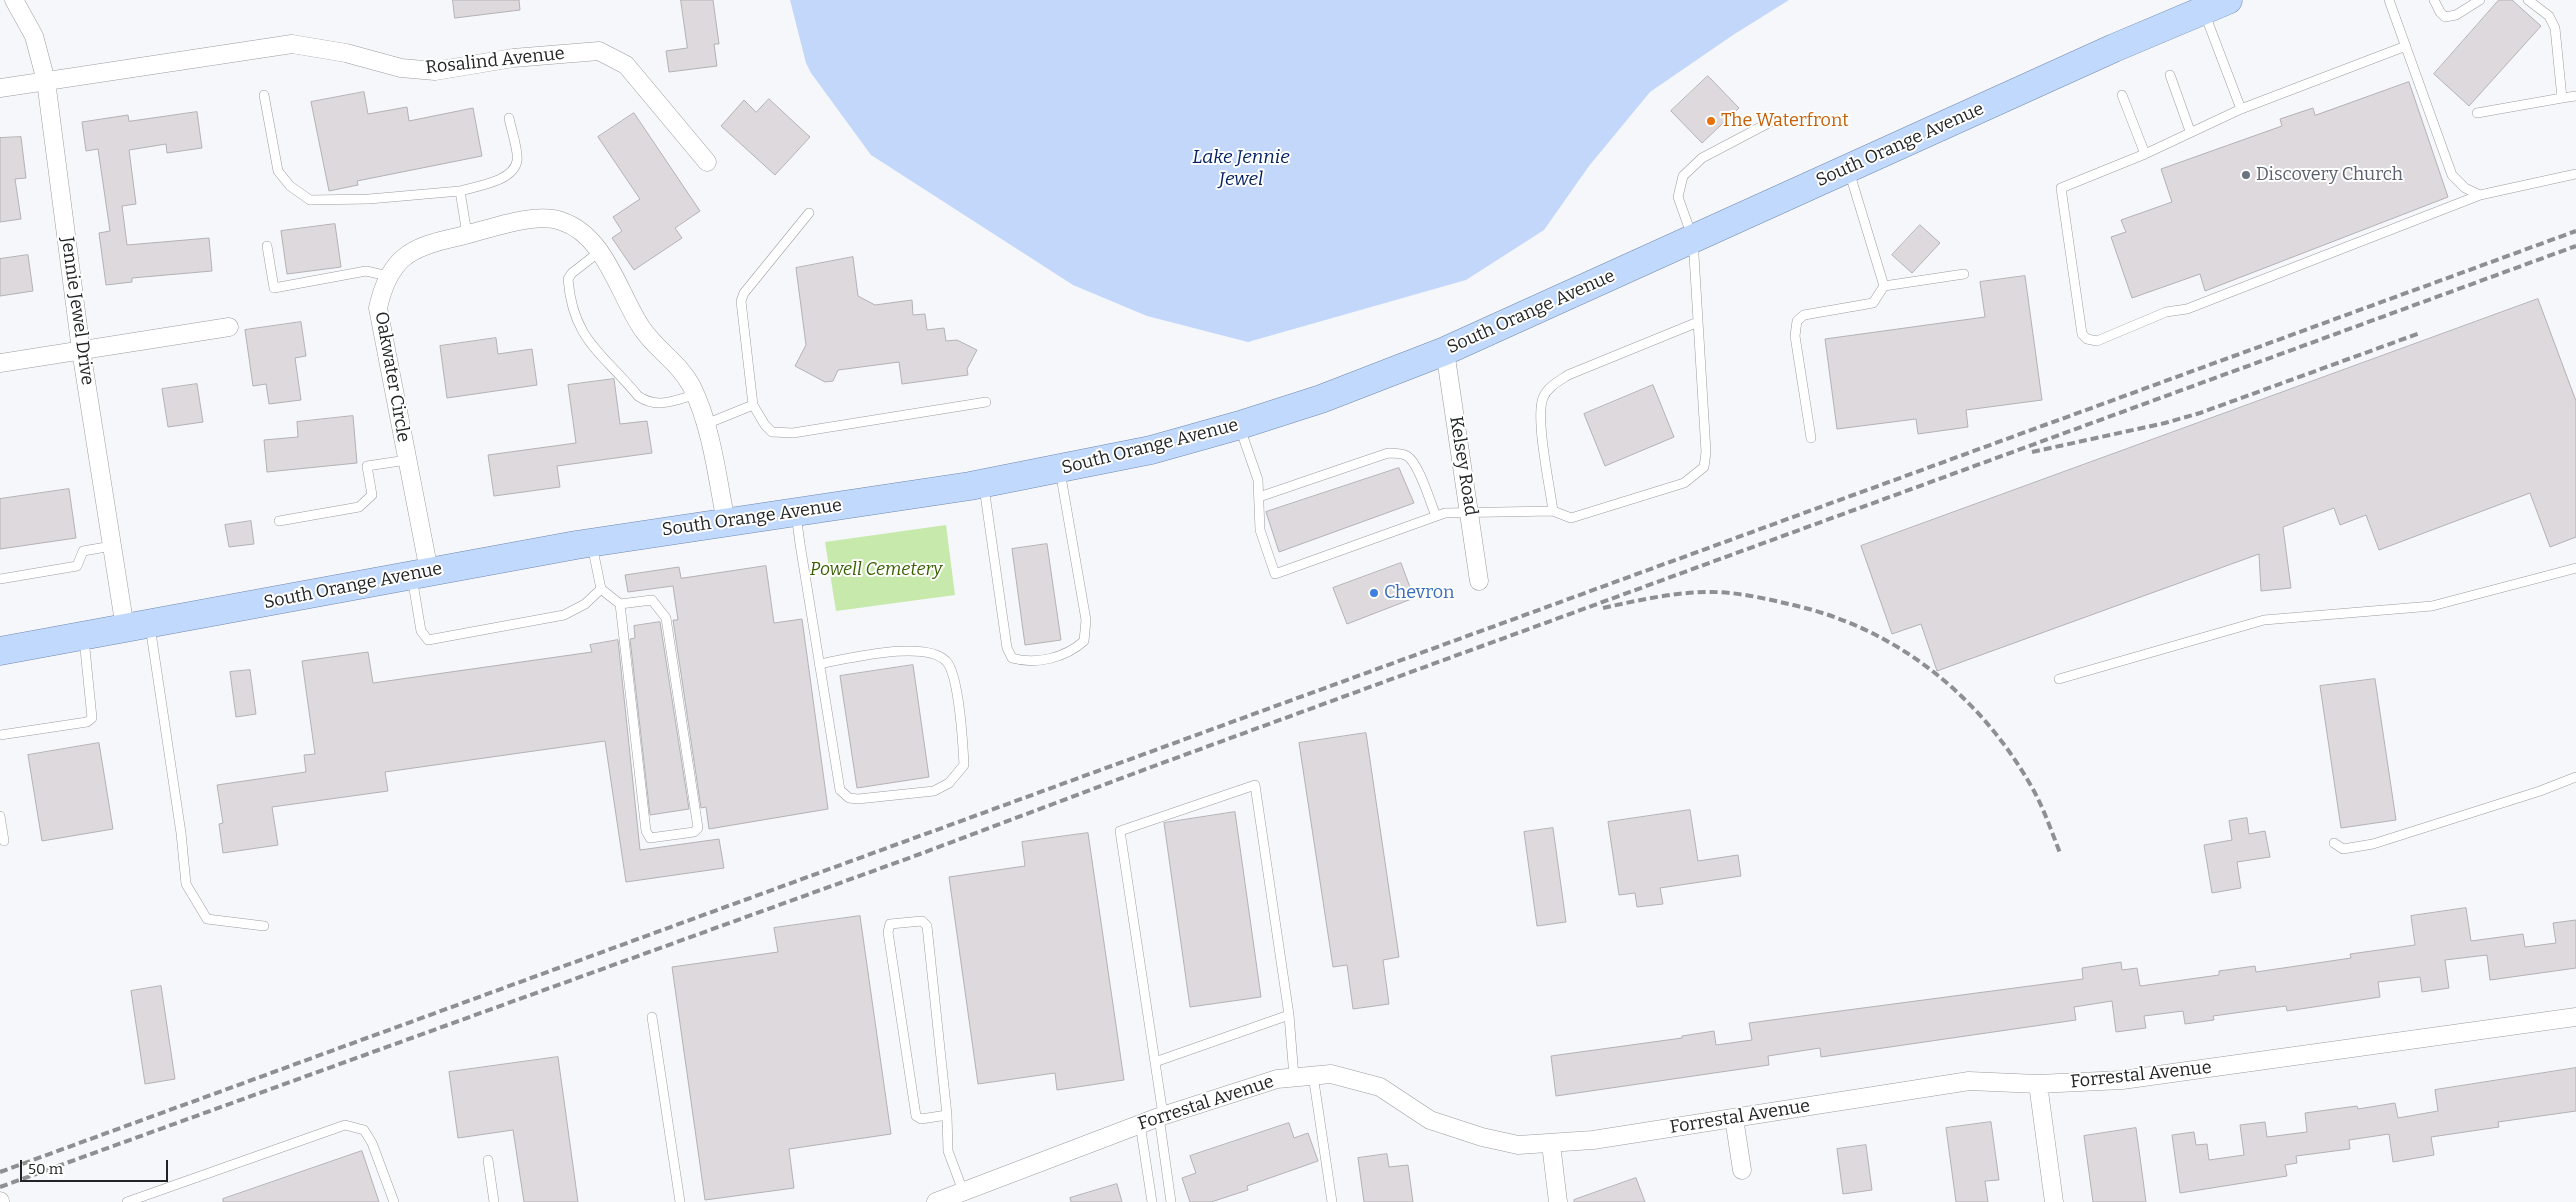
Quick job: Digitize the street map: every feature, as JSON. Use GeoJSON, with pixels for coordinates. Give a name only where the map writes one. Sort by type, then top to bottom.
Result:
{"type":"FeatureCollection","features":[{"type":"Feature","properties":{"kind":"main road","name":"South Orange Avenue"},"geometry":{"type":"LineString","coordinates":[[0,651],[592,542],[984,484],[1151,450],[1240,425],[1320,399],[1445,351],[1848,168],[2203,9],[2228,0]]}},
{"type":"Feature","properties":{"kind":"street","name":"Jennie Jewel Drive"},"geometry":{"type":"LineString","coordinates":[[14,0],[34,36],[46,81],[81,350],[112,546],[138,626]]}},
{"type":"Feature","properties":{"kind":"street","name":"Rosalind Avenue"},"geometry":{"type":"LineString","coordinates":[[0,88],[292,44],[346,52],[401,68],[435,71],[513,58],[599,51],[626,65],[707,162]]}},
{"type":"Feature","properties":{"kind":"street","name":"Oakwater Circle"},"geometry":{"type":"LineString","coordinates":[[420,573],[407,460],[378,308],[382,288],[392,268],[409,252],[428,243],[531,219],[560,220],[578,229],[598,252],[641,328],[678,365],[694,395],[706,424],[726,522]]}},
{"type":"Feature","properties":{"kind":"street"},"geometry":{"type":"LineString","coordinates":[[0,363],[229,327]]}},
{"type":"Feature","properties":{"kind":"street","name":"Kelsey Road"},"geometry":{"type":"LineString","coordinates":[[1445,351],[1479,581]]}},
{"type":"Feature","properties":{"kind":"street","name":"Forrestal Avenue"},"geometry":{"type":"LineString","coordinates":[[936,1202],[1161,1116],[1277,1079],[1294,1077],[1331,1074],[1380,1087],[1430,1120],[1482,1138],[1518,1145],[1551,1144],[1734,1118],[1968,1081],[2038,1084],[2122,1080],[2576,1017]]}},
{"type":"Feature","properties":{"kind":"street"},"geometry":{"type":"LineString","coordinates":[[2038,1084],[2054,1202]]}},
{"type":"Feature","properties":{"kind":"street"},"geometry":{"type":"LineString","coordinates":[[1734,1118],[1742,1170]]}},
{"type":"Feature","properties":{"kind":"street"},"geometry":{"type":"LineString","coordinates":[[1551,1144],[1558,1202]]}},
{"type":"Feature","properties":{"kind":"lane"},"geometry":{"type":"LineString","coordinates":[[2389,0],[2452,175],[2465,188],[2480,195]]}},
{"type":"Feature","properties":{"kind":"lane"},"geometry":{"type":"LineString","coordinates":[[2434,0],[2440,12],[2446,17],[2456,15],[2480,0]]}},
{"type":"Feature","properties":{"kind":"lane"},"geometry":{"type":"LineString","coordinates":[[2528,0],[2550,16],[2555,28],[2562,98]]}},
{"type":"Feature","properties":{"kind":"lane"},"geometry":{"type":"LineString","coordinates":[[2203,9],[2241,109]]}},
{"type":"Feature","properties":{"kind":"lane"},"geometry":{"type":"LineString","coordinates":[[2406,46],[2241,109],[2190,131],[2145,154],[2061,188],[2082,334],[2087,340],[2097,341],[2166,312],[2187,309],[2480,195],[2576,174]]}},
{"type":"Feature","properties":{"kind":"lane"},"geometry":{"type":"LineString","coordinates":[[2170,75],[2190,131]]}},
{"type":"Feature","properties":{"kind":"lane"},"geometry":{"type":"LineString","coordinates":[[264,95],[278,171],[290,186],[310,200],[369,199],[460,191],[499,179],[512,172],[517,160],[509,118]]}},
{"type":"Feature","properties":{"kind":"lane"},"geometry":{"type":"LineString","coordinates":[[2122,95],[2145,154]]}},
{"type":"Feature","properties":{"kind":"lane"},"geometry":{"type":"LineString","coordinates":[[2477,113],[2576,96]]}},
{"type":"Feature","properties":{"kind":"lane"},"geometry":{"type":"LineString","coordinates":[[1240,425],[1258,480],[1260,530],[1275,574],[1445,513],[1553,511],[1571,518],[1684,484],[1704,467],[1706,452],[1693,239],[1678,197],[1683,176],[1702,158],[1776,119]]}},
{"type":"Feature","properties":{"kind":"lane"},"geometry":{"type":"LineString","coordinates":[[1848,168],[1884,286]]}},
{"type":"Feature","properties":{"kind":"lane"},"geometry":{"type":"LineString","coordinates":[[460,191],[467,234]]}},
{"type":"Feature","properties":{"kind":"lane"},"geometry":{"type":"LineString","coordinates":[[809,213],[744,293],[741,301],[754,405],[764,425],[772,432],[780,434],[986,402]]}},
{"type":"Feature","properties":{"kind":"lane"},"geometry":{"type":"LineString","coordinates":[[267,246],[274,288],[366,271],[388,276]]}},
{"type":"Feature","properties":{"kind":"lane"},"geometry":{"type":"LineString","coordinates":[[598,252],[572,273],[568,279],[574,317],[580,331],[638,396],[649,403],[660,404],[694,395]]}},
{"type":"Feature","properties":{"kind":"lane"},"geometry":{"type":"LineString","coordinates":[[1811,438],[1795,336],[1798,321],[1804,316],[1873,303],[1884,286],[1964,274]]}},
{"type":"Feature","properties":{"kind":"lane"},"geometry":{"type":"LineString","coordinates":[[1553,511],[1541,419],[1542,398],[1552,385],[1568,375],[1698,322]]}},
{"type":"Feature","properties":{"kind":"lane"},"geometry":{"type":"LineString","coordinates":[[706,424],[754,405]]}},
{"type":"Feature","properties":{"kind":"lane"},"geometry":{"type":"LineString","coordinates":[[1259,497],[1388,454],[1398,454],[1407,455],[1414,463],[1436,516]]}},
{"type":"Feature","properties":{"kind":"lane"},"geometry":{"type":"LineString","coordinates":[[279,521],[359,507],[372,495],[367,466],[407,460]]}},
{"type":"Feature","properties":{"kind":"lane"},"geometry":{"type":"LineString","coordinates":[[984,484],[1007,648],[1012,658],[1024,661],[1049,658],[1072,652],[1084,641],[1086,620],[1060,470]]}},
{"type":"Feature","properties":{"kind":"lane"},"geometry":{"type":"LineString","coordinates":[[796,512],[820,664],[840,790],[849,798],[934,791],[949,784],[964,765],[963,738],[952,672],[946,660],[932,652],[904,651],[820,664]]}},
{"type":"Feature","properties":{"kind":"lane"},"geometry":{"type":"LineString","coordinates":[[592,542],[601,589],[620,604],[646,831],[650,838],[694,832],[698,828],[666,618],[652,600],[620,604]]}},
{"type":"Feature","properties":{"kind":"lane"},"geometry":{"type":"LineString","coordinates":[[0,579],[77,566],[83,551],[112,546]]}},
{"type":"Feature","properties":{"kind":"lane"},"geometry":{"type":"LineString","coordinates":[[2059,679],[2264,620],[2432,606],[2576,568]]}},
{"type":"Feature","properties":{"kind":"lane"},"geometry":{"type":"LineString","coordinates":[[420,573],[421,631],[428,640],[564,615],[585,604],[601,589]]}},
{"type":"Feature","properties":{"kind":"lane"},"geometry":{"type":"LineString","coordinates":[[138,626],[181,832],[186,884],[207,920],[264,926]]}},
{"type":"Feature","properties":{"kind":"lane"},"geometry":{"type":"LineString","coordinates":[[0,735],[88,722],[92,718],[84,636]]}},
{"type":"Feature","properties":{"kind":"lane"},"geometry":{"type":"LineString","coordinates":[[2334,842],[2343,848],[2373,844],[2540,792],[2576,777]]}},
{"type":"Feature","properties":{"kind":"lane"},"geometry":{"type":"LineString","coordinates":[[1170,1202],[1155,1062],[1120,831],[1256,785],[1289,1015],[1294,1077]]}},
{"type":"Feature","properties":{"kind":"lane"},"geometry":{"type":"LineString","coordinates":[[0,816],[4,841]]}},
{"type":"Feature","properties":{"kind":"lane"},"geometry":{"type":"LineString","coordinates":[[947,1115],[921,1119],[916,1116],[888,932],[890,924],[922,921],[926,926],[947,1115],[948,1151],[963,1191]]}},
{"type":"Feature","properties":{"kind":"lane"},"geometry":{"type":"LineString","coordinates":[[1155,1062],[1289,1015]]}},
{"type":"Feature","properties":{"kind":"lane"},"geometry":{"type":"LineString","coordinates":[[652,1017],[680,1202]]}},
{"type":"Feature","properties":{"kind":"lane"},"geometry":{"type":"LineString","coordinates":[[1313,1075],[1332,1202]]}},
{"type":"Feature","properties":{"kind":"lane"},"geometry":{"type":"LineString","coordinates":[[1140,1124],[1152,1202]]}},
{"type":"Feature","properties":{"kind":"lane"},"geometry":{"type":"LineString","coordinates":[[127,1202],[151,1198],[345,1125],[364,1130],[372,1143],[394,1202]]}},
{"type":"Feature","properties":{"kind":"lane"},"geometry":{"type":"LineString","coordinates":[[488,1160],[494,1202]]}},
{"type":"Feature","properties":{"kind":"green space","name":"Powell Cemetery"},"geometry":{"type":"Polygon","coordinates":[[[946,525],[955,595],[836,611],[825,542],[946,525]]]}},
{"type":"Feature","properties":{"kind":"water","name":"Lake Jennie Jewel"},"geometry":{"type":"Polygon","coordinates":[[[790,0],[1789,0],[1733,35],[1650,92],[1589,166],[1544,230],[1466,280],[1248,342],[1147,316],[1073,285],[871,155],[811,73],[806,63],[790,0]]]}},
{"type":"Feature","properties":{"kind":"building"},"geometry":{"type":"Polygon","coordinates":[[[453,0],[519,0],[520,10],[455,18],[453,0]]]}},
{"type":"Feature","properties":{"kind":"building"},"geometry":{"type":"Polygon","coordinates":[[[681,0],[713,0],[719,44],[714,44],[717,66],[669,72],[666,51],[687,48],[681,0]]]}},
{"type":"Feature","properties":{"kind":"building"},"geometry":{"type":"Polygon","coordinates":[[[2499,0],[2512,0],[2541,26],[2469,106],[2434,74],[2499,0]]]}},
{"type":"Feature","properties":{"kind":"building"},"geometry":{"type":"Polygon","coordinates":[[[1708,76],[1739,108],[1702,143],[1671,111],[1708,76]]]}},
{"type":"Feature","properties":{"kind":"building"},"geometry":{"type":"Polygon","coordinates":[[[2409,82],[2448,197],[2205,291],[2200,274],[2132,298],[2111,237],[2126,232],[2121,220],[2172,202],[2161,169],[2282,126],[2280,119],[2313,108],[2315,115],[2409,82]]]}},
{"type":"Feature","properties":{"kind":"building"},"geometry":{"type":"Polygon","coordinates":[[[364,92],[368,114],[407,107],[409,121],[473,108],[482,156],[357,181],[358,185],[329,191],[311,102],[364,92]]]}},
{"type":"Feature","properties":{"kind":"building"},"geometry":{"type":"Polygon","coordinates":[[[769,99],[810,137],[775,175],[721,126],[744,100],[756,112],[769,99]]]}},
{"type":"Feature","properties":{"kind":"building"},"geometry":{"type":"Polygon","coordinates":[[[197,112],[202,148],[167,153],[166,144],[129,150],[136,204],[122,206],[127,245],[209,238],[212,271],[132,278],[132,282],[106,285],[99,233],[110,231],[98,149],[86,151],[82,122],[128,115],[129,121],[197,112]]]}},
{"type":"Feature","properties":{"kind":"building"},"geometry":{"type":"Polygon","coordinates":[[[634,113],[700,211],[675,228],[682,238],[634,270],[612,238],[622,231],[613,217],[640,199],[598,137],[634,113]]]}},
{"type":"Feature","properties":{"kind":"building"},"geometry":{"type":"Polygon","coordinates":[[[21,137],[26,178],[15,179],[21,219],[0,222],[0,138],[21,137]]]}},
{"type":"Feature","properties":{"kind":"building"},"geometry":{"type":"Polygon","coordinates":[[[335,224],[341,267],[287,274],[281,231],[335,224]]]}},
{"type":"Feature","properties":{"kind":"building"},"geometry":{"type":"Polygon","coordinates":[[[1920,225],[1940,243],[1912,273],[1892,255],[1920,225]]]}},
{"type":"Feature","properties":{"kind":"building"},"geometry":{"type":"Polygon","coordinates":[[[28,255],[33,291],[0,296],[0,259],[28,255]]]}},
{"type":"Feature","properties":{"kind":"building"},"geometry":{"type":"Polygon","coordinates":[[[853,257],[858,296],[875,305],[912,300],[913,315],[925,314],[927,330],[944,328],[946,341],[957,340],[977,350],[967,369],[968,375],[902,384],[899,362],[838,370],[833,381],[825,382],[795,366],[806,345],[796,268],[853,257]]]}},
{"type":"Feature","properties":{"kind":"building"},"geometry":{"type":"Polygon","coordinates":[[[2025,276],[2042,400],[1966,410],[1968,427],[1918,434],[1916,419],[1837,429],[1825,339],[1985,317],[1980,282],[2025,276]]]}},
{"type":"Feature","properties":{"kind":"building"},"geometry":{"type":"Polygon","coordinates":[[[2538,299],[2576,401],[2576,537],[2550,547],[2530,493],[2379,550],[2366,515],[2340,525],[2334,508],[2283,527],[2291,588],[2261,591],[2259,554],[1937,671],[1921,624],[1892,634],[1861,546],[2538,299]]]}},
{"type":"Feature","properties":{"kind":"building"},"geometry":{"type":"Polygon","coordinates":[[[301,322],[306,356],[295,358],[301,400],[269,404],[266,384],[253,386],[245,330],[301,322]]]}},
{"type":"Feature","properties":{"kind":"building"},"geometry":{"type":"Polygon","coordinates":[[[496,338],[498,354],[532,349],[537,385],[447,398],[440,346],[496,338]]]}},
{"type":"Feature","properties":{"kind":"building"},"geometry":{"type":"Polygon","coordinates":[[[614,379],[620,424],[647,421],[652,453],[557,466],[560,487],[494,496],[488,455],[576,443],[568,385],[614,379]]]}},
{"type":"Feature","properties":{"kind":"building"},"geometry":{"type":"Polygon","coordinates":[[[197,384],[203,422],[168,427],[162,389],[197,384]]]}},
{"type":"Feature","properties":{"kind":"building"},"geometry":{"type":"Polygon","coordinates":[[[1653,385],[1674,437],[1605,466],[1584,414],[1653,385]]]}},
{"type":"Feature","properties":{"kind":"building"},"geometry":{"type":"Polygon","coordinates":[[[353,416],[357,463],[267,472],[264,440],[298,437],[297,422],[353,416]]]}},
{"type":"Feature","properties":{"kind":"building"},"geometry":{"type":"Polygon","coordinates":[[[1399,468],[1414,503],[1279,552],[1266,512],[1399,468]]]}},
{"type":"Feature","properties":{"kind":"building"},"geometry":{"type":"Polygon","coordinates":[[[69,489],[76,538],[0,549],[0,499],[69,489]]]}},
{"type":"Feature","properties":{"kind":"building"},"geometry":{"type":"Polygon","coordinates":[[[251,521],[254,544],[229,547],[225,525],[251,521]]]}},
{"type":"Feature","properties":{"kind":"building"},"geometry":{"type":"Polygon","coordinates":[[[1047,544],[1061,640],[1025,645],[1012,549],[1047,544]]]}},
{"type":"Feature","properties":{"kind":"building","name":"Chevron"},"geometry":{"type":"Polygon","coordinates":[[[1401,563],[1414,598],[1347,624],[1333,588],[1401,563]]]}},
{"type":"Feature","properties":{"kind":"building"},"geometry":{"type":"Polygon","coordinates":[[[766,566],[774,623],[802,619],[828,809],[709,829],[706,807],[701,808],[673,620],[678,620],[673,586],[628,592],[625,575],[679,567],[681,578],[766,566]]]}},
{"type":"Feature","properties":{"kind":"building"},"geometry":{"type":"Polygon","coordinates":[[[660,622],[689,809],[650,815],[630,639],[635,638],[634,626],[660,622]]]}},
{"type":"Feature","properties":{"kind":"building"},"geometry":{"type":"Polygon","coordinates":[[[618,640],[640,850],[719,839],[724,868],[626,882],[605,741],[385,772],[388,791],[272,807],[278,845],[223,853],[219,824],[223,823],[217,785],[306,772],[304,755],[315,754],[302,661],[368,652],[373,683],[592,652],[590,645],[618,640]]]}},
{"type":"Feature","properties":{"kind":"building"},"geometry":{"type":"Polygon","coordinates":[[[913,665],[929,777],[857,788],[840,676],[913,665]]]}},
{"type":"Feature","properties":{"kind":"building"},"geometry":{"type":"Polygon","coordinates":[[[250,670],[256,714],[236,717],[230,672],[250,670]]]}},
{"type":"Feature","properties":{"kind":"building"},"geometry":{"type":"Polygon","coordinates":[[[2375,679],[2396,820],[2341,828],[2320,686],[2375,679]]]}},
{"type":"Feature","properties":{"kind":"building"},"geometry":{"type":"Polygon","coordinates":[[[1366,733],[1399,957],[1383,960],[1389,1004],[1353,1009],[1347,965],[1333,967],[1299,743],[1366,733]]]}},
{"type":"Feature","properties":{"kind":"building"},"geometry":{"type":"Polygon","coordinates":[[[99,743],[113,829],[42,841],[28,755],[99,743]]]}},
{"type":"Feature","properties":{"kind":"building"},"geometry":{"type":"Polygon","coordinates":[[[1690,810],[1698,861],[1738,855],[1741,876],[1660,888],[1663,904],[1637,907],[1635,893],[1619,895],[1608,822],[1690,810]]]}},
{"type":"Feature","properties":{"kind":"building"},"geometry":{"type":"Polygon","coordinates":[[[1235,812],[1261,997],[1190,1007],[1164,823],[1235,812]]]}},
{"type":"Feature","properties":{"kind":"building"},"geometry":{"type":"Polygon","coordinates":[[[2247,818],[2249,834],[2265,831],[2270,857],[2237,862],[2241,888],[2212,893],[2204,845],[2232,840],[2229,821],[2247,818]]]}},
{"type":"Feature","properties":{"kind":"building"},"geometry":{"type":"Polygon","coordinates":[[[1553,828],[1566,922],[1537,926],[1524,832],[1553,828]]]}},
{"type":"Feature","properties":{"kind":"building"},"geometry":{"type":"Polygon","coordinates":[[[1088,833],[1124,1080],[1057,1090],[1055,1073],[978,1084],[949,877],[1025,866],[1022,842],[1088,833]]]}},
{"type":"Feature","properties":{"kind":"building"},"geometry":{"type":"Polygon","coordinates":[[[2466,908],[2471,941],[2523,934],[2525,947],[2556,943],[2553,923],[2576,920],[2576,968],[2490,980],[2487,955],[2445,960],[2449,988],[2422,992],[2420,977],[2378,982],[2380,997],[2287,1011],[2286,1006],[2213,1016],[2214,1020],[2185,1024],[2183,1011],[2144,1016],[2146,1028],[2116,1032],[2112,1001],[2074,1007],[2076,1020],[1821,1057],[1820,1048],[1768,1056],[1769,1065],[1556,1096],[1551,1056],[1682,1038],[1682,1036],[1714,1031],[1716,1045],[1752,1040],[1749,1023],[2083,979],[2082,968],[2121,962],[2122,970],[2137,968],[2140,986],[2219,975],[2219,971],[2255,966],[2256,972],[2351,958],[2350,954],[2415,945],[2411,916],[2466,908]]]}},
{"type":"Feature","properties":{"kind":"building"},"geometry":{"type":"Polygon","coordinates":[[[860,916],[891,1134],[789,1149],[794,1188],[705,1200],[672,967],[778,952],[774,928],[860,916]]]}},
{"type":"Feature","properties":{"kind":"building"},"geometry":{"type":"Polygon","coordinates":[[[161,986],[175,1079],[145,1084],[131,991],[161,986]]]}},
{"type":"Feature","properties":{"kind":"building"},"geometry":{"type":"Polygon","coordinates":[[[558,1057],[578,1202],[524,1202],[513,1130],[458,1138],[449,1072],[558,1057]]]}},
{"type":"Feature","properties":{"kind":"building"},"geometry":{"type":"Polygon","coordinates":[[[2576,1068],[2576,1111],[2498,1122],[2499,1127],[2431,1137],[2434,1155],[2393,1162],[2389,1134],[2349,1140],[2350,1149],[2296,1156],[2297,1163],[2285,1165],[2287,1176],[2180,1193],[2172,1135],[2194,1132],[2196,1145],[2207,1144],[2209,1160],[2244,1155],[2240,1125],[2265,1122],[2267,1137],[2307,1132],[2305,1113],[2357,1106],[2358,1109],[2395,1103],[2398,1118],[2438,1111],[2435,1090],[2576,1068]]]}},
{"type":"Feature","properties":{"kind":"building"},"geometry":{"type":"Polygon","coordinates":[[[1991,1122],[1999,1180],[1985,1181],[1988,1202],[1956,1202],[1946,1128],[1991,1122]]]}},
{"type":"Feature","properties":{"kind":"building"},"geometry":{"type":"Polygon","coordinates":[[[1289,1123],[1294,1138],[1308,1133],[1318,1161],[1247,1186],[1248,1190],[1211,1202],[1190,1202],[1182,1178],[1196,1173],[1190,1156],[1289,1123]]]}},
{"type":"Feature","properties":{"kind":"building"},"geometry":{"type":"Polygon","coordinates":[[[2136,1128],[2146,1202],[2093,1202],[2084,1136],[2136,1128]]]}},
{"type":"Feature","properties":{"kind":"building"},"geometry":{"type":"Polygon","coordinates":[[[1866,1145],[1872,1190],[1843,1194],[1837,1149],[1866,1145]]]}},
{"type":"Feature","properties":{"kind":"building"},"geometry":{"type":"Polygon","coordinates":[[[362,1151],[379,1202],[223,1202],[223,1199],[362,1151]]]}},
{"type":"Feature","properties":{"kind":"building"},"geometry":{"type":"Polygon","coordinates":[[[1387,1154],[1389,1167],[1408,1165],[1413,1202],[1364,1202],[1358,1158],[1387,1154]]]}},
{"type":"Feature","properties":{"kind":"building"},"geometry":{"type":"Polygon","coordinates":[[[1636,1178],[1645,1202],[1574,1202],[1574,1200],[1636,1178]]]}},
{"type":"Feature","properties":{"kind":"building"},"geometry":{"type":"Polygon","coordinates":[[[1117,1184],[1122,1202],[1071,1202],[1070,1198],[1117,1184]]]}},
{"type":"Feature","properties":{"kind":"railway"},"geometry":{"type":"LineString","coordinates":[[0,1172],[2576,231]]}},
{"type":"Feature","properties":{"kind":"railway"},"geometry":{"type":"LineString","coordinates":[[0,1187],[920,854],[1154,766],[2576,246]]}},
{"type":"Feature","properties":{"kind":"railway"},"geometry":{"type":"LineString","coordinates":[[2032,452],[2165,423],[2200,413],[2420,333]]}},
{"type":"Feature","properties":{"kind":"railway"},"geometry":{"type":"LineString","coordinates":[[1603,608],[1684,593],[1732,593],[1793,605],[1830,616],[1866,630],[1899,648],[1930,669],[1959,694],[1985,721],[2009,751],[2035,792],[2060,853]]}},
{"type":"Feature","properties":{"kind":"place","name":"The Waterfront"},"geometry":{"type":"Point","coordinates":[1711,121]}},
{"type":"Feature","properties":{"kind":"place","name":"Discovery Church"},"geometry":{"type":"Point","coordinates":[2246,175]}},
{"type":"Feature","properties":{"kind":"place","name":"Chevron"},"geometry":{"type":"Point","coordinates":[1374,593]}}]}
